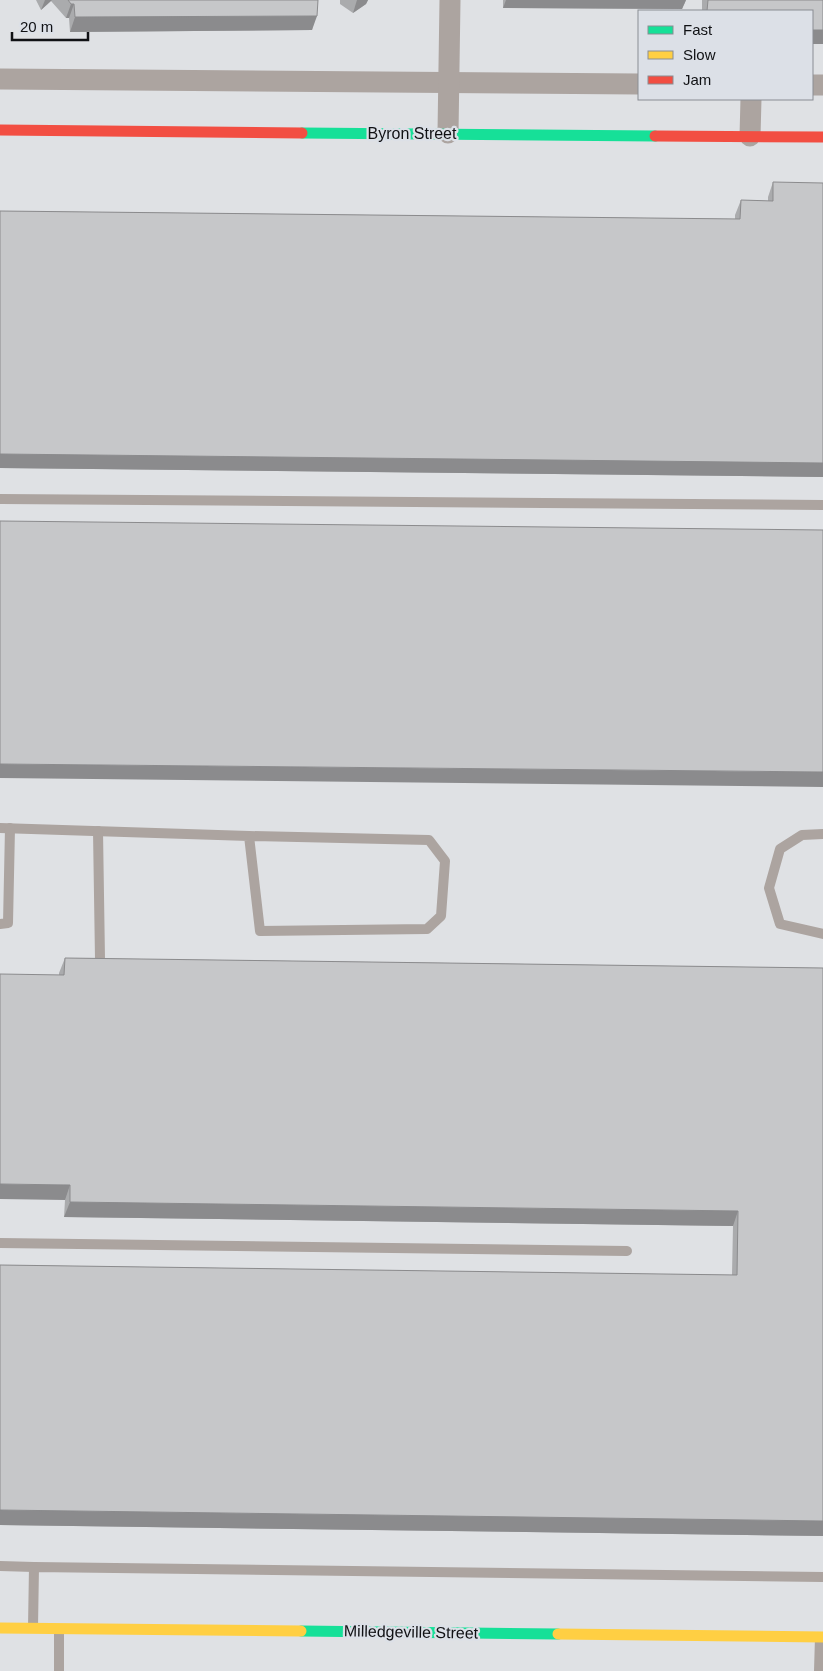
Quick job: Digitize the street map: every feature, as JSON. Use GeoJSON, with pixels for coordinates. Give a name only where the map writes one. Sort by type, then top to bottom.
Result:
{"type":"FeatureCollection","features":[{"type":"Feature","properties":{"kind":"street"},"geometry":{"type":"LineString","coordinates":[[448,133],[450,0]]}},
{"type":"Feature","properties":{"kind":"street"},"geometry":{"type":"LineString","coordinates":[[0,79],[638,84]]}},
{"type":"Feature","properties":{"kind":"street"},"geometry":{"type":"LineString","coordinates":[[750,136],[751,100]]}},
{"type":"Feature","properties":{"kind":"street","name":"Byron Street"},"geometry":{"type":"LineString","coordinates":[[0,130],[823,137]]}},
{"type":"Feature","properties":{"kind":"street","name":"Milledgeville Street"},"geometry":{"type":"LineString","coordinates":[[0,1628],[821,1637]]}},
{"type":"Feature","properties":{"kind":"lane"},"geometry":{"type":"LineString","coordinates":[[0,499],[823,505]]}},
{"type":"Feature","properties":{"kind":"lane"},"geometry":{"type":"LineString","coordinates":[[0,924],[8,923],[5,828],[429,840],[445,861],[441,916],[427,930],[260,931],[249,836]]}},
{"type":"Feature","properties":{"kind":"lane"},"geometry":{"type":"LineString","coordinates":[[98,831],[100,959]]}},
{"type":"Feature","properties":{"kind":"lane"},"geometry":{"type":"LineString","coordinates":[[823,834],[802,835],[780,849],[769,888],[780,924],[823,934]]}},
{"type":"Feature","properties":{"kind":"lane"},"geometry":{"type":"LineString","coordinates":[[0,1243],[627,1251]]}},
{"type":"Feature","properties":{"kind":"lane"},"geometry":{"type":"LineString","coordinates":[[0,1566],[823,1577]]}},
{"type":"Feature","properties":{"kind":"lane"},"geometry":{"type":"LineString","coordinates":[[33,1628],[34,1567]]}},
{"type":"Feature","properties":{"kind":"lane"},"geometry":{"type":"LineString","coordinates":[[59,1629],[59,1671]]}},
{"type":"Feature","properties":{"kind":"lane"},"geometry":{"type":"LineString","coordinates":[[819,1671],[821,1637]]}},
{"type":"Feature","properties":{"kind":"building"},"geometry":{"type":"Polygon","coordinates":[[[68,0],[318,0],[317,16],[75,17],[74,4],[71,4],[68,0]]]}},
{"type":"Feature","properties":{"kind":"building"},"geometry":{"type":"Polygon","coordinates":[[[708,0],[823,0],[823,30],[813,30],[813,10],[707,10],[708,0]]]}},
{"type":"Feature","properties":{"kind":"building"},"geometry":{"type":"Polygon","coordinates":[[[773,182],[823,183],[823,463],[0,454],[0,211],[740,219],[741,200],[773,201],[773,182]]]}},
{"type":"Feature","properties":{"kind":"building"},"geometry":{"type":"Polygon","coordinates":[[[0,521],[823,530],[823,772],[0,764],[0,521]]]}},
{"type":"Feature","properties":{"kind":"building"},"geometry":{"type":"Polygon","coordinates":[[[65,958],[823,968],[823,1521],[0,1510],[0,1265],[737,1275],[738,1211],[70,1202],[70,1185],[0,1184],[0,974],[64,975],[65,958]]]}},
{"type":"Feature","properties":{"kind":"traffic: fast"},"geometry":{"type":"LineString","coordinates":[[302,133],[655,136]]}},
{"type":"Feature","properties":{"kind":"traffic: fast"},"geometry":{"type":"LineString","coordinates":[[301,1631],[558,1634]]}},
{"type":"Feature","properties":{"kind":"traffic: slow"},"geometry":{"type":"LineString","coordinates":[[0,1628],[301,1631]]}},
{"type":"Feature","properties":{"kind":"traffic: slow"},"geometry":{"type":"LineString","coordinates":[[558,1634],[823,1637]]}},
{"type":"Feature","properties":{"kind":"traffic: jam"},"geometry":{"type":"LineString","coordinates":[[0,130],[302,133]]}},
{"type":"Feature","properties":{"kind":"traffic: jam"},"geometry":{"type":"LineString","coordinates":[[655,136],[823,137]]}}]}
